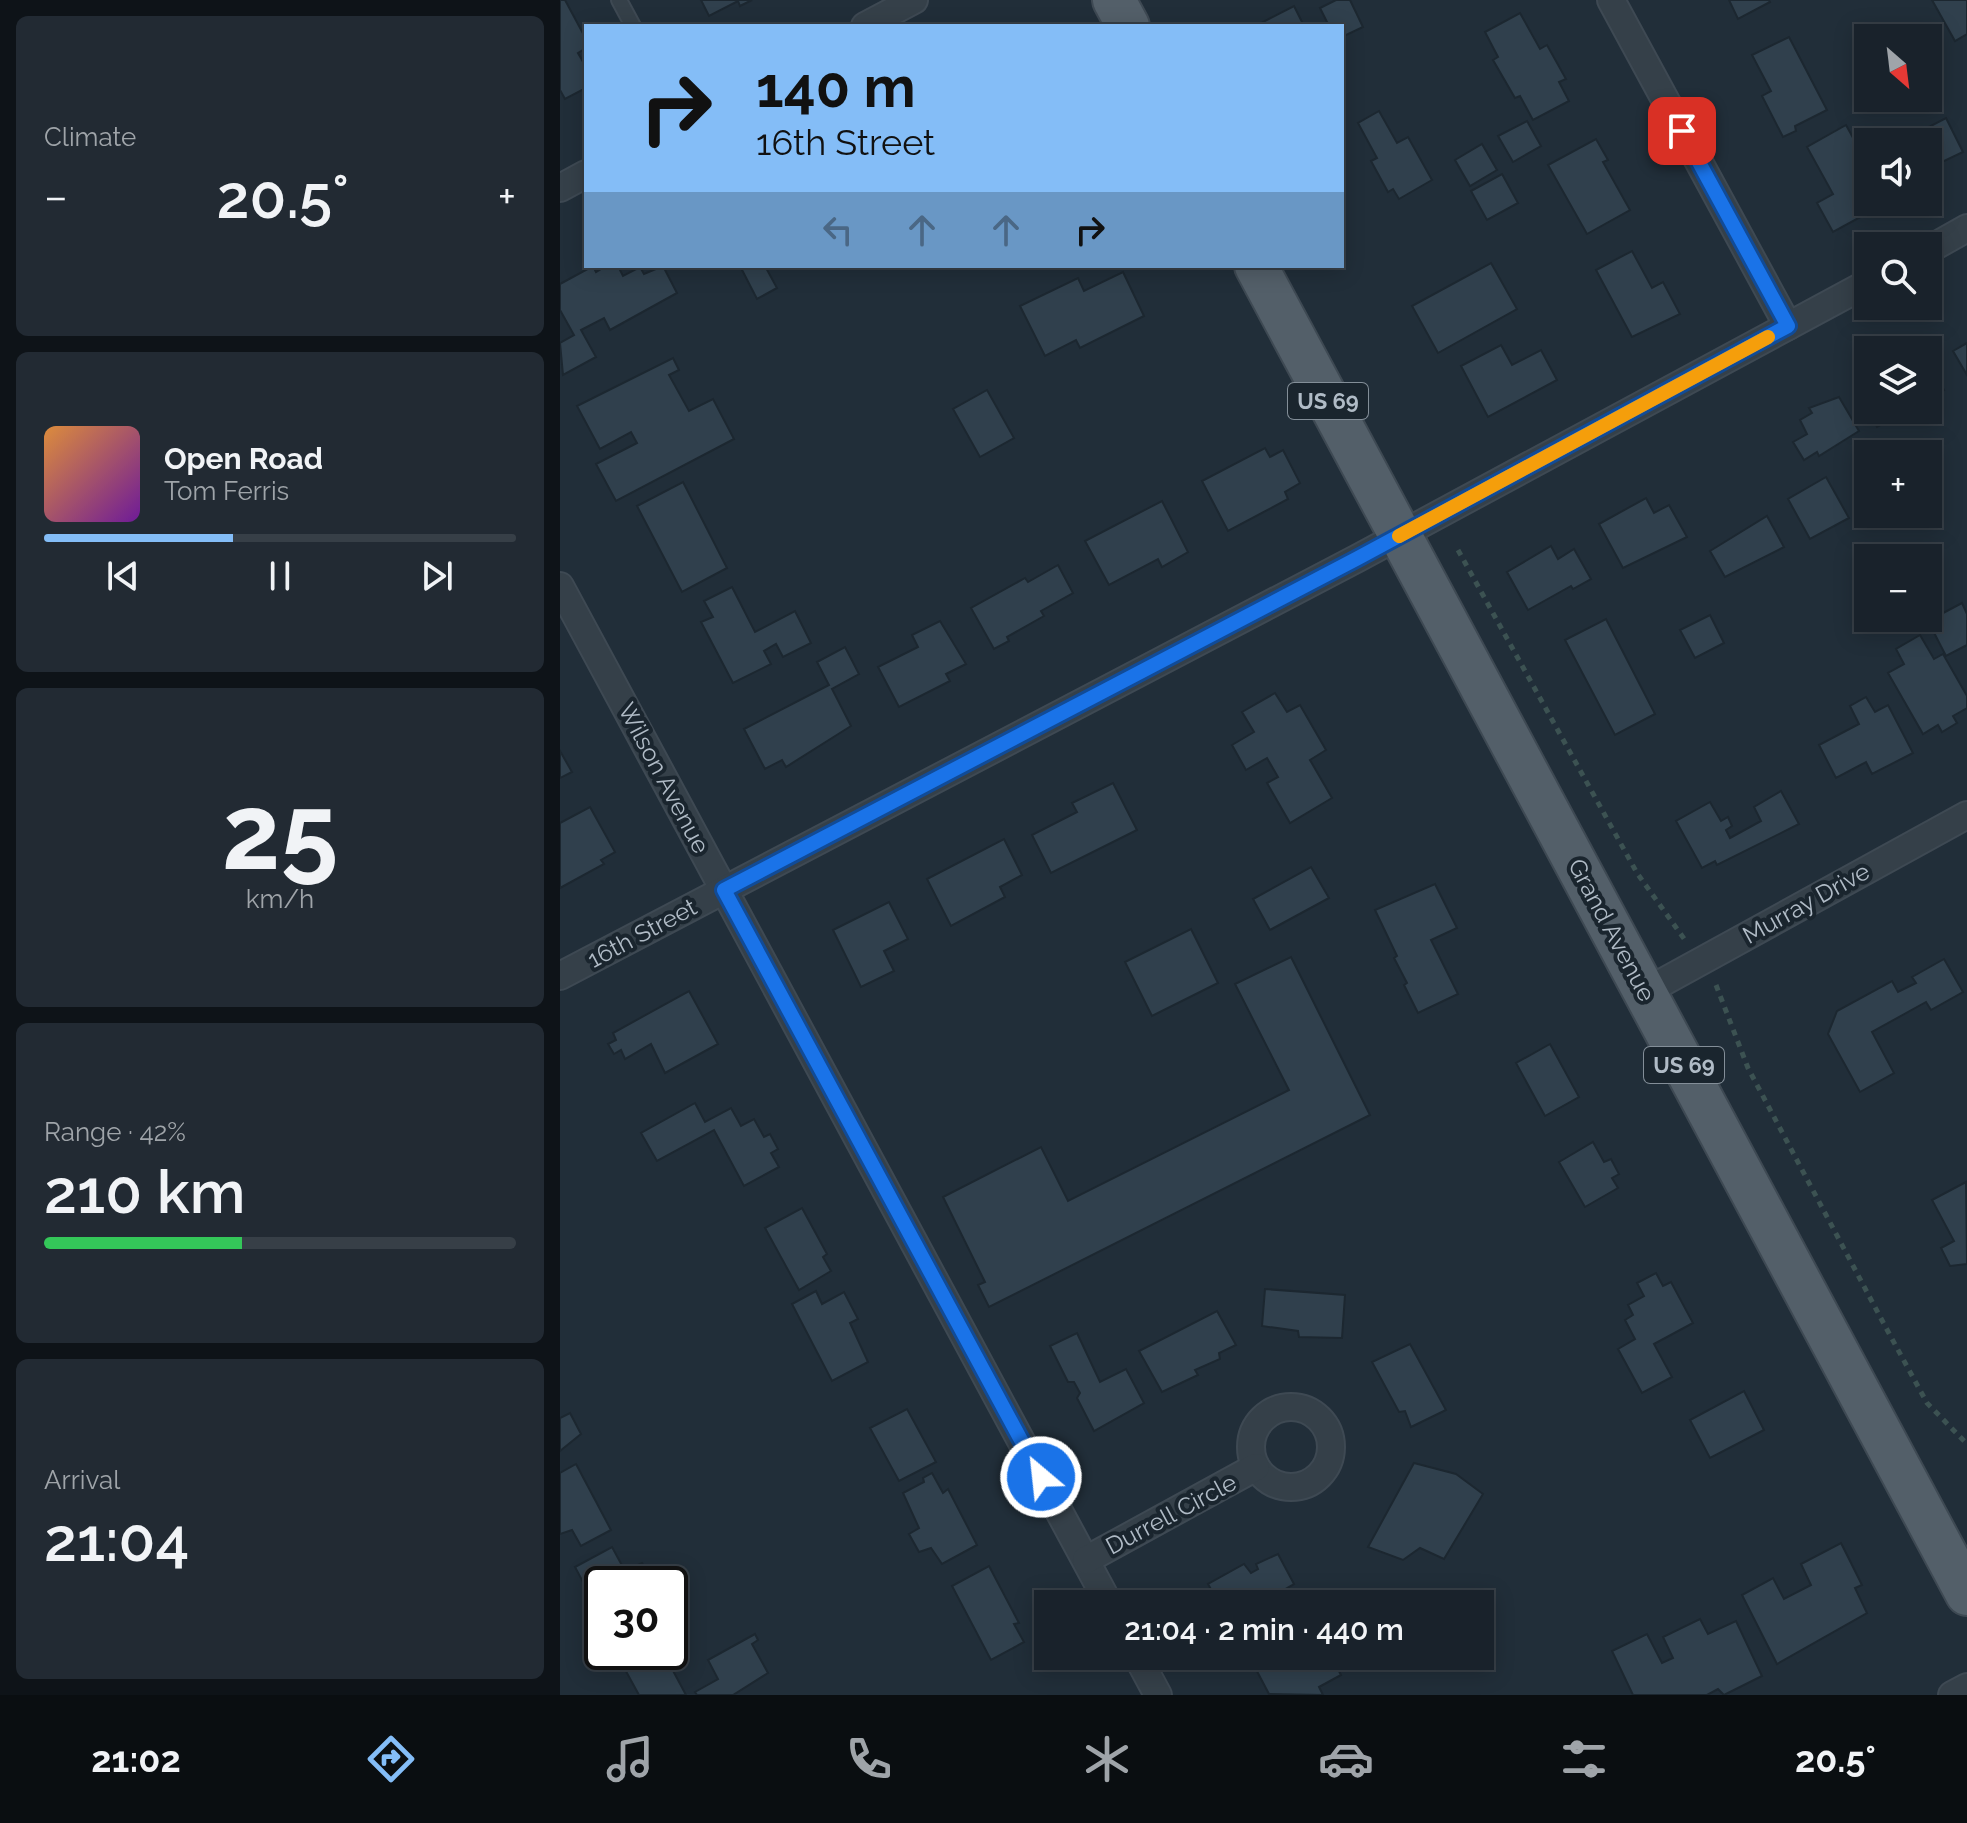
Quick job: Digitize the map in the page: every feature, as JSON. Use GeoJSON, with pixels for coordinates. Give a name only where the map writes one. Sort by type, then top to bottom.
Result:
{"type":"FeatureCollection","features":[{"type":"Feature","properties":{"kind":"main road"},"geometry":{"type":"LineString","coordinates":[[1114,0],[1127,24]]}},
{"type":"Feature","properties":{"kind":"main road","name":"Grand Avenue"},"geometry":{"type":"LineString","coordinates":[[1257,268],[1967,1594]]}},
{"type":"Feature","properties":{"kind":"street"},"geometry":{"type":"LineString","coordinates":[[869,24],[914,0]]}},
{"type":"Feature","properties":{"kind":"street"},"geometry":{"type":"LineString","coordinates":[[1611,0],[1788,326]]}},
{"type":"Feature","properties":{"kind":"street"},"geometry":{"type":"LineString","coordinates":[[560,188],[584,175]]}},
{"type":"Feature","properties":{"kind":"street"},"geometry":{"type":"LineString","coordinates":[[1942,242],[1967,228]]}},
{"type":"Feature","properties":{"kind":"street","name":"16th Street"},"geometry":{"type":"LineString","coordinates":[[560,976],[1400,535],[1854,291]]}},
{"type":"Feature","properties":{"kind":"street","name":"Wilson Avenue"},"geometry":{"type":"LineString","coordinates":[[560,586],[1102,1590]]}},
{"type":"Feature","properties":{"kind":"street","name":"Murray Drive"},"geometry":{"type":"LineString","coordinates":[[1645,992],[1967,815]]}},
{"type":"Feature","properties":{"kind":"street","name":"Durrell Circle"},"geometry":{"type":"LineString","coordinates":[[1086,1560],[1256,1467]]}},
{"type":"Feature","properties":{"kind":"street"},"geometry":{"type":"LineString","coordinates":[[1145,1670],[1158,1695]]}},
{"type":"Feature","properties":{"kind":"street"},"geometry":{"type":"LineString","coordinates":[[1952,1695],[1967,1687]]}},
{"type":"Feature","properties":{"kind":"lane"},"geometry":{"type":"LineString","coordinates":[[619,0],[632,24]]}},
{"type":"Feature","properties":{"kind":"path"},"geometry":{"type":"LineString","coordinates":[[1458,550],[1637,873],[1682,936]]}},
{"type":"Feature","properties":{"kind":"path"},"geometry":{"type":"LineString","coordinates":[[1713,979],[1748,1068],[1927,1403],[1967,1444]]}},
{"type":"Feature","properties":{"kind":"building"},"geometry":{"type":"Polygon","coordinates":[[[560,0],[565,0],[584,35],[584,49],[578,53],[584,64],[584,89],[565,99],[560,90],[560,0]]]}},
{"type":"Feature","properties":{"kind":"building"},"geometry":{"type":"Polygon","coordinates":[[[701,0],[752,0],[740,6],[738,1],[709,16],[701,0]]]}},
{"type":"Feature","properties":{"kind":"building"},"geometry":{"type":"Polygon","coordinates":[[[1336,0],[1350,0],[1363,27],[1344,36],[1344,24],[1328,24],[1320,8],[1336,0]]]}},
{"type":"Feature","properties":{"kind":"building"},"geometry":{"type":"Polygon","coordinates":[[[1729,0],[1769,0],[1770,2],[1738,19],[1729,0]]]}},
{"type":"Feature","properties":{"kind":"building"},"geometry":{"type":"Polygon","coordinates":[[[1932,0],[1967,0],[1967,34],[1955,41],[1932,0]]]}},
{"type":"Feature","properties":{"kind":"building"},"geometry":{"type":"Polygon","coordinates":[[[1294,6],[1303,24],[1259,24],[1294,6]]]}},
{"type":"Feature","properties":{"kind":"building"},"geometry":{"type":"Polygon","coordinates":[[[1520,13],[1540,49],[1547,45],[1566,79],[1559,82],[1569,101],[1533,120],[1520,96],[1515,98],[1493,60],[1498,57],[1485,32],[1520,13]]]}},
{"type":"Feature","properties":{"kind":"building"},"geometry":{"type":"Polygon","coordinates":[[[1789,37],[1827,110],[1795,126],[1796,131],[1783,137],[1762,96],[1771,91],[1752,55],[1789,37]]]}},
{"type":"Feature","properties":{"kind":"building"},"geometry":{"type":"Polygon","coordinates":[[[1379,111],[1397,143],[1408,137],[1432,180],[1399,199],[1393,189],[1388,192],[1371,161],[1377,158],[1358,123],[1379,111]]]}},
{"type":"Feature","properties":{"kind":"building"},"geometry":{"type":"Polygon","coordinates":[[[1946,118],[1963,152],[1942,162],[1942,128],[1927,128],[1946,118]]]}},
{"type":"Feature","properties":{"kind":"building"},"geometry":{"type":"Polygon","coordinates":[[[1527,121],[1541,146],[1513,162],[1498,136],[1527,121]]]}},
{"type":"Feature","properties":{"kind":"building"},"geometry":{"type":"Polygon","coordinates":[[[1846,125],[1854,140],[1854,216],[1862,216],[1833,232],[1817,203],[1833,194],[1807,147],[1846,125]]]}},
{"type":"Feature","properties":{"kind":"building"},"geometry":{"type":"Polygon","coordinates":[[[1596,139],[1608,160],[1603,162],[1630,210],[1587,234],[1548,165],[1596,139]]]}},
{"type":"Feature","properties":{"kind":"building"},"geometry":{"type":"Polygon","coordinates":[[[1482,144],[1497,170],[1470,186],[1455,160],[1482,144]]]}},
{"type":"Feature","properties":{"kind":"building"},"geometry":{"type":"Polygon","coordinates":[[[1502,174],[1518,203],[1487,220],[1471,191],[1502,174]]]}},
{"type":"Feature","properties":{"kind":"building"},"geometry":{"type":"Polygon","coordinates":[[[1632,251],[1652,288],[1663,282],[1680,314],[1632,337],[1596,270],[1632,251]]]}},
{"type":"Feature","properties":{"kind":"building"},"geometry":{"type":"Polygon","coordinates":[[[1491,263],[1517,309],[1438,353],[1412,306],[1491,263]]]}},
{"type":"Feature","properties":{"kind":"building"},"geometry":{"type":"Polygon","coordinates":[[[589,268],[594,268],[596,272],[603,268],[619,268],[623,276],[638,268],[644,274],[664,268],[677,293],[610,330],[604,318],[581,330],[596,357],[563,375],[560,343],[574,335],[560,310],[560,284],[589,268]]]}},
{"type":"Feature","properties":{"kind":"building"},"geometry":{"type":"Polygon","coordinates":[[[741,268],[766,268],[777,288],[757,299],[741,268]]]}},
{"type":"Feature","properties":{"kind":"building"},"geometry":{"type":"Polygon","coordinates":[[[1123,272],[1144,316],[1080,348],[1076,340],[1045,356],[1020,306],[1078,278],[1084,291],[1123,272]]]}},
{"type":"Feature","properties":{"kind":"building"},"geometry":{"type":"Polygon","coordinates":[[[1967,343],[1967,375],[1953,351],[1967,343]]]}},
{"type":"Feature","properties":{"kind":"building"},"geometry":{"type":"Polygon","coordinates":[[[1501,345],[1512,365],[1541,350],[1557,380],[1488,417],[1461,366],[1501,345]]]}},
{"type":"Feature","properties":{"kind":"building"},"geometry":{"type":"Polygon","coordinates":[[[673,358],[679,370],[669,375],[689,411],[713,399],[734,439],[616,501],[596,464],[637,443],[631,432],[600,449],[577,406],[673,358]]]}},
{"type":"Feature","properties":{"kind":"building"},"geometry":{"type":"Polygon","coordinates":[[[987,390],[1014,438],[980,457],[953,409],[987,390]]]}},
{"type":"Feature","properties":{"kind":"building"},"geometry":{"type":"Polygon","coordinates":[[[1839,397],[1859,431],[1819,456],[1817,452],[1804,460],[1793,442],[1807,434],[1800,420],[1812,413],[1809,408],[1839,397]]]}},
{"type":"Feature","properties":{"kind":"building"},"geometry":{"type":"Polygon","coordinates":[[[1265,448],[1270,457],[1283,450],[1300,483],[1285,492],[1288,499],[1228,531],[1202,481],[1265,448]]]}},
{"type":"Feature","properties":{"kind":"building"},"geometry":{"type":"Polygon","coordinates":[[[1826,477],[1849,518],[1810,539],[1788,499],[1826,477]]]}},
{"type":"Feature","properties":{"kind":"building"},"geometry":{"type":"Polygon","coordinates":[[[683,482],[727,568],[682,592],[637,506],[683,482]]]}},
{"type":"Feature","properties":{"kind":"building"},"geometry":{"type":"Polygon","coordinates":[[[1646,498],[1654,513],[1669,505],[1687,537],[1623,568],[1599,524],[1646,498]]]}},
{"type":"Feature","properties":{"kind":"building"},"geometry":{"type":"Polygon","coordinates":[[[1162,501],[1188,552],[1162,567],[1158,559],[1109,585],[1085,541],[1162,501]]]}},
{"type":"Feature","properties":{"kind":"building"},"geometry":{"type":"Polygon","coordinates":[[[1767,516],[1784,547],[1725,577],[1710,551],[1767,516]]]}},
{"type":"Feature","properties":{"kind":"building"},"geometry":{"type":"Polygon","coordinates":[[[1551,546],[1558,559],[1574,549],[1591,579],[1573,589],[1571,586],[1528,610],[1507,572],[1551,546]]]}},
{"type":"Feature","properties":{"kind":"building"},"geometry":{"type":"Polygon","coordinates":[[[1058,565],[1073,593],[1041,611],[1044,616],[1007,637],[1009,641],[994,649],[971,608],[1025,578],[1028,582],[1058,565]]]}},
{"type":"Feature","properties":{"kind":"building"},"geometry":{"type":"Polygon","coordinates":[[[732,587],[755,632],[795,611],[811,643],[783,657],[776,644],[764,651],[771,664],[733,683],[701,622],[713,617],[704,601],[732,587]]]}},
{"type":"Feature","properties":{"kind":"building"},"geometry":{"type":"Polygon","coordinates":[[[1962,603],[1967,614],[1967,645],[1946,656],[1934,632],[1942,632],[1942,614],[1962,603]]]}},
{"type":"Feature","properties":{"kind":"building"},"geometry":{"type":"Polygon","coordinates":[[[1710,615],[1724,643],[1695,658],[1680,630],[1710,615]]]}},
{"type":"Feature","properties":{"kind":"building"},"geometry":{"type":"Polygon","coordinates":[[[1606,619],[1655,714],[1615,735],[1565,640],[1606,619]]]}},
{"type":"Feature","properties":{"kind":"building"},"geometry":{"type":"Polygon","coordinates":[[[940,621],[966,664],[946,674],[950,681],[899,707],[878,667],[918,647],[912,635],[940,621]]]}},
{"type":"Feature","properties":{"kind":"building"},"geometry":{"type":"Polygon","coordinates":[[[1920,635],[1934,659],[1943,654],[1967,696],[1967,708],[1953,716],[1957,723],[1942,732],[1938,725],[1923,734],[1888,673],[1904,664],[1896,649],[1920,635]]]}},
{"type":"Feature","properties":{"kind":"building"},"geometry":{"type":"Polygon","coordinates":[[[845,647],[859,674],[832,689],[851,726],[786,767],[782,760],[765,769],[744,729],[829,685],[817,662],[845,647]]]}},
{"type":"Feature","properties":{"kind":"building"},"geometry":{"type":"Polygon","coordinates":[[[1275,693],[1287,712],[1300,705],[1326,750],[1310,760],[1332,798],[1290,823],[1267,783],[1278,777],[1267,758],[1246,770],[1232,745],[1254,732],[1242,712],[1275,693]]]}},
{"type":"Feature","properties":{"kind":"building"},"geometry":{"type":"Polygon","coordinates":[[[1866,697],[1875,712],[1888,705],[1913,753],[1872,774],[1866,762],[1836,778],[1819,745],[1859,724],[1850,706],[1866,697]]]}},
{"type":"Feature","properties":{"kind":"building"},"geometry":{"type":"Polygon","coordinates":[[[560,751],[572,772],[560,778],[560,751]]]}},
{"type":"Feature","properties":{"kind":"building"},"geometry":{"type":"Polygon","coordinates":[[[1113,783],[1137,830],[1051,873],[1032,835],[1077,812],[1072,803],[1113,783]]]}},
{"type":"Feature","properties":{"kind":"building"},"geometry":{"type":"Polygon","coordinates":[[[1781,791],[1799,824],[1717,865],[1715,861],[1702,868],[1676,821],[1710,802],[1721,821],[1728,817],[1732,826],[1726,830],[1730,838],[1761,821],[1754,807],[1781,791]]]}},
{"type":"Feature","properties":{"kind":"building"},"geometry":{"type":"Polygon","coordinates":[[[590,807],[615,852],[601,860],[604,864],[560,888],[560,823],[590,807]]]}},
{"type":"Feature","properties":{"kind":"building"},"geometry":{"type":"Polygon","coordinates":[[[1004,839],[1022,875],[1000,887],[1005,897],[951,926],[927,879],[1004,839]]]}},
{"type":"Feature","properties":{"kind":"building"},"geometry":{"type":"Polygon","coordinates":[[[1311,867],[1329,898],[1270,930],[1253,899],[1311,867]]]}},
{"type":"Feature","properties":{"kind":"building"},"geometry":{"type":"Polygon","coordinates":[[[1435,884],[1457,928],[1431,940],[1458,994],[1418,1013],[1394,958],[1397,956],[1375,910],[1435,884]]]}},
{"type":"Feature","properties":{"kind":"building"},"geometry":{"type":"Polygon","coordinates":[[[889,902],[908,939],[884,951],[894,971],[861,987],[833,930],[889,902]]]}},
{"type":"Feature","properties":{"kind":"building"},"geometry":{"type":"Polygon","coordinates":[[[1191,929],[1218,983],[1152,1016],[1125,962],[1191,929]]]}},
{"type":"Feature","properties":{"kind":"building"},"geometry":{"type":"Polygon","coordinates":[[[1291,957],[1370,1115],[989,1307],[978,1285],[985,1282],[943,1197],[1041,1147],[1068,1201],[1289,1090],[1235,984],[1291,957]]]}},
{"type":"Feature","properties":{"kind":"building"},"geometry":{"type":"Polygon","coordinates":[[[1944,959],[1963,992],[1931,1010],[1926,1002],[1872,1032],[1894,1073],[1860,1092],[1828,1034],[1837,1011],[1892,981],[1898,992],[1916,983],[1912,977],[1944,959]]]}},
{"type":"Feature","properties":{"kind":"building"},"geometry":{"type":"Polygon","coordinates":[[[689,991],[718,1044],[665,1073],[651,1044],[625,1059],[621,1050],[614,1054],[608,1044],[616,1040],[613,1033],[689,991]]]}},
{"type":"Feature","properties":{"kind":"building"},"geometry":{"type":"Polygon","coordinates":[[[1550,1044],[1579,1097],[1545,1116],[1516,1063],[1550,1044]]]}},
{"type":"Feature","properties":{"kind":"building"},"geometry":{"type":"Polygon","coordinates":[[[695,1103],[705,1122],[731,1108],[741,1126],[754,1119],[764,1137],[770,1134],[778,1149],[771,1153],[779,1167],[744,1186],[714,1130],[657,1161],[641,1133],[695,1103]]]}},
{"type":"Feature","properties":{"kind":"building"},"geometry":{"type":"Polygon","coordinates":[[[1593,1142],[1604,1162],[1611,1159],[1619,1174],[1612,1178],[1618,1188],[1585,1207],[1559,1162],[1593,1142]]]}},
{"type":"Feature","properties":{"kind":"building"},"geometry":{"type":"Polygon","coordinates":[[[1966,1182],[1967,1264],[1950,1266],[1941,1248],[1954,1241],[1932,1200],[1966,1182]]]}},
{"type":"Feature","properties":{"kind":"building"},"geometry":{"type":"Polygon","coordinates":[[[802,1208],[827,1254],[823,1257],[831,1271],[799,1290],[765,1228],[802,1208]]]}},
{"type":"Feature","properties":{"kind":"building"},"geometry":{"type":"Polygon","coordinates":[[[1656,1273],[1663,1286],[1671,1282],[1693,1323],[1654,1344],[1672,1377],[1642,1393],[1618,1349],[1635,1339],[1625,1320],[1633,1315],[1628,1305],[1644,1296],[1637,1283],[1656,1273]]]}},
{"type":"Feature","properties":{"kind":"building"},"geometry":{"type":"Polygon","coordinates":[[[1265,1289],[1345,1295],[1342,1338],[1299,1337],[1298,1331],[1262,1326],[1265,1289]]]}},
{"type":"Feature","properties":{"kind":"building"},"geometry":{"type":"Polygon","coordinates":[[[816,1291],[822,1304],[844,1292],[858,1319],[850,1323],[868,1362],[832,1381],[792,1304],[816,1291]]]}},
{"type":"Feature","properties":{"kind":"building"},"geometry":{"type":"Polygon","coordinates":[[[1217,1311],[1236,1345],[1219,1353],[1220,1359],[1195,1370],[1198,1375],[1162,1392],[1139,1351],[1217,1311]]]}},
{"type":"Feature","properties":{"kind":"building"},"geometry":{"type":"Polygon","coordinates":[[[1077,1333],[1100,1382],[1126,1369],[1144,1403],[1094,1431],[1077,1398],[1080,1393],[1074,1382],[1068,1382],[1050,1346],[1077,1333]]]}},
{"type":"Feature","properties":{"kind":"building"},"geometry":{"type":"Polygon","coordinates":[[[1410,1344],[1446,1410],[1411,1427],[1405,1411],[1399,1412],[1372,1362],[1410,1344]]]}},
{"type":"Feature","properties":{"kind":"building"},"geometry":{"type":"Polygon","coordinates":[[[1744,1391],[1764,1430],[1710,1458],[1690,1420],[1744,1391]]]}},
{"type":"Feature","properties":{"kind":"building"},"geometry":{"type":"Polygon","coordinates":[[[907,1409],[936,1462],[899,1481],[870,1428],[907,1409]]]}},
{"type":"Feature","properties":{"kind":"building"},"geometry":{"type":"Polygon","coordinates":[[[570,1413],[581,1434],[560,1451],[560,1418],[570,1413]]]}},
{"type":"Feature","properties":{"kind":"building"},"geometry":{"type":"Polygon","coordinates":[[[1414,1463],[1456,1474],[1483,1494],[1444,1559],[1420,1548],[1403,1560],[1368,1547],[1414,1463]]]}},
{"type":"Feature","properties":{"kind":"building"},"geometry":{"type":"Polygon","coordinates":[[[576,1464],[611,1530],[581,1546],[572,1530],[560,1534],[560,1473],[576,1464]]]}},
{"type":"Feature","properties":{"kind":"building"},"geometry":{"type":"Polygon","coordinates":[[[932,1473],[943,1493],[948,1489],[977,1545],[942,1564],[931,1548],[919,1552],[909,1534],[919,1528],[903,1493],[924,1482],[923,1478],[932,1473]]]}},
{"type":"Feature","properties":{"kind":"building"},"geometry":{"type":"Polygon","coordinates":[[[1841,1543],[1862,1585],[1855,1588],[1867,1613],[1777,1664],[1742,1595],[1773,1578],[1784,1599],[1811,1585],[1801,1564],[1841,1543]]]}},
{"type":"Feature","properties":{"kind":"building"},"geometry":{"type":"Polygon","coordinates":[[[612,1547],[622,1566],[584,1566],[584,1584],[575,1567],[612,1547]]]}},
{"type":"Feature","properties":{"kind":"building"},"geometry":{"type":"Polygon","coordinates":[[[1278,1554],[1294,1584],[1284,1590],[1211,1590],[1208,1584],[1244,1564],[1251,1573],[1258,1569],[1256,1564],[1278,1554]]]}},
{"type":"Feature","properties":{"kind":"building"},"geometry":{"type":"Polygon","coordinates":[[[989,1566],[1019,1623],[1014,1624],[1024,1642],[991,1660],[952,1586],[989,1566]]]}},
{"type":"Feature","properties":{"kind":"building"},"geometry":{"type":"Polygon","coordinates":[[[1700,1619],[1708,1634],[1736,1621],[1762,1676],[1724,1695],[1718,1689],[1707,1695],[1633,1695],[1612,1651],[1647,1634],[1662,1663],[1673,1658],[1663,1637],[1700,1619]]]}},
{"type":"Feature","properties":{"kind":"building"},"geometry":{"type":"Polygon","coordinates":[[[755,1634],[758,1640],[752,1644],[768,1673],[733,1695],[697,1695],[695,1692],[718,1679],[708,1660],[755,1634]]]}},
{"type":"Feature","properties":{"kind":"building"},"geometry":{"type":"Polygon","coordinates":[[[625,1670],[673,1670],[686,1695],[639,1695],[625,1670]]]}},
{"type":"Feature","properties":{"kind":"building"},"geometry":{"type":"Polygon","coordinates":[[[1256,1670],[1338,1670],[1341,1675],[1319,1687],[1323,1695],[1269,1694],[1256,1670]]]}},
{"type":"Feature","properties":{"kind":"slow traffic"},"geometry":{"type":"LineString","coordinates":[[1399,536],[1768,337]]}},
{"type":"Feature","properties":{"kind":"route"},"geometry":{"type":"LineString","coordinates":[[1041,1477],[724,890],[1358,558],[1788,326],[1682,131]]}}]}
